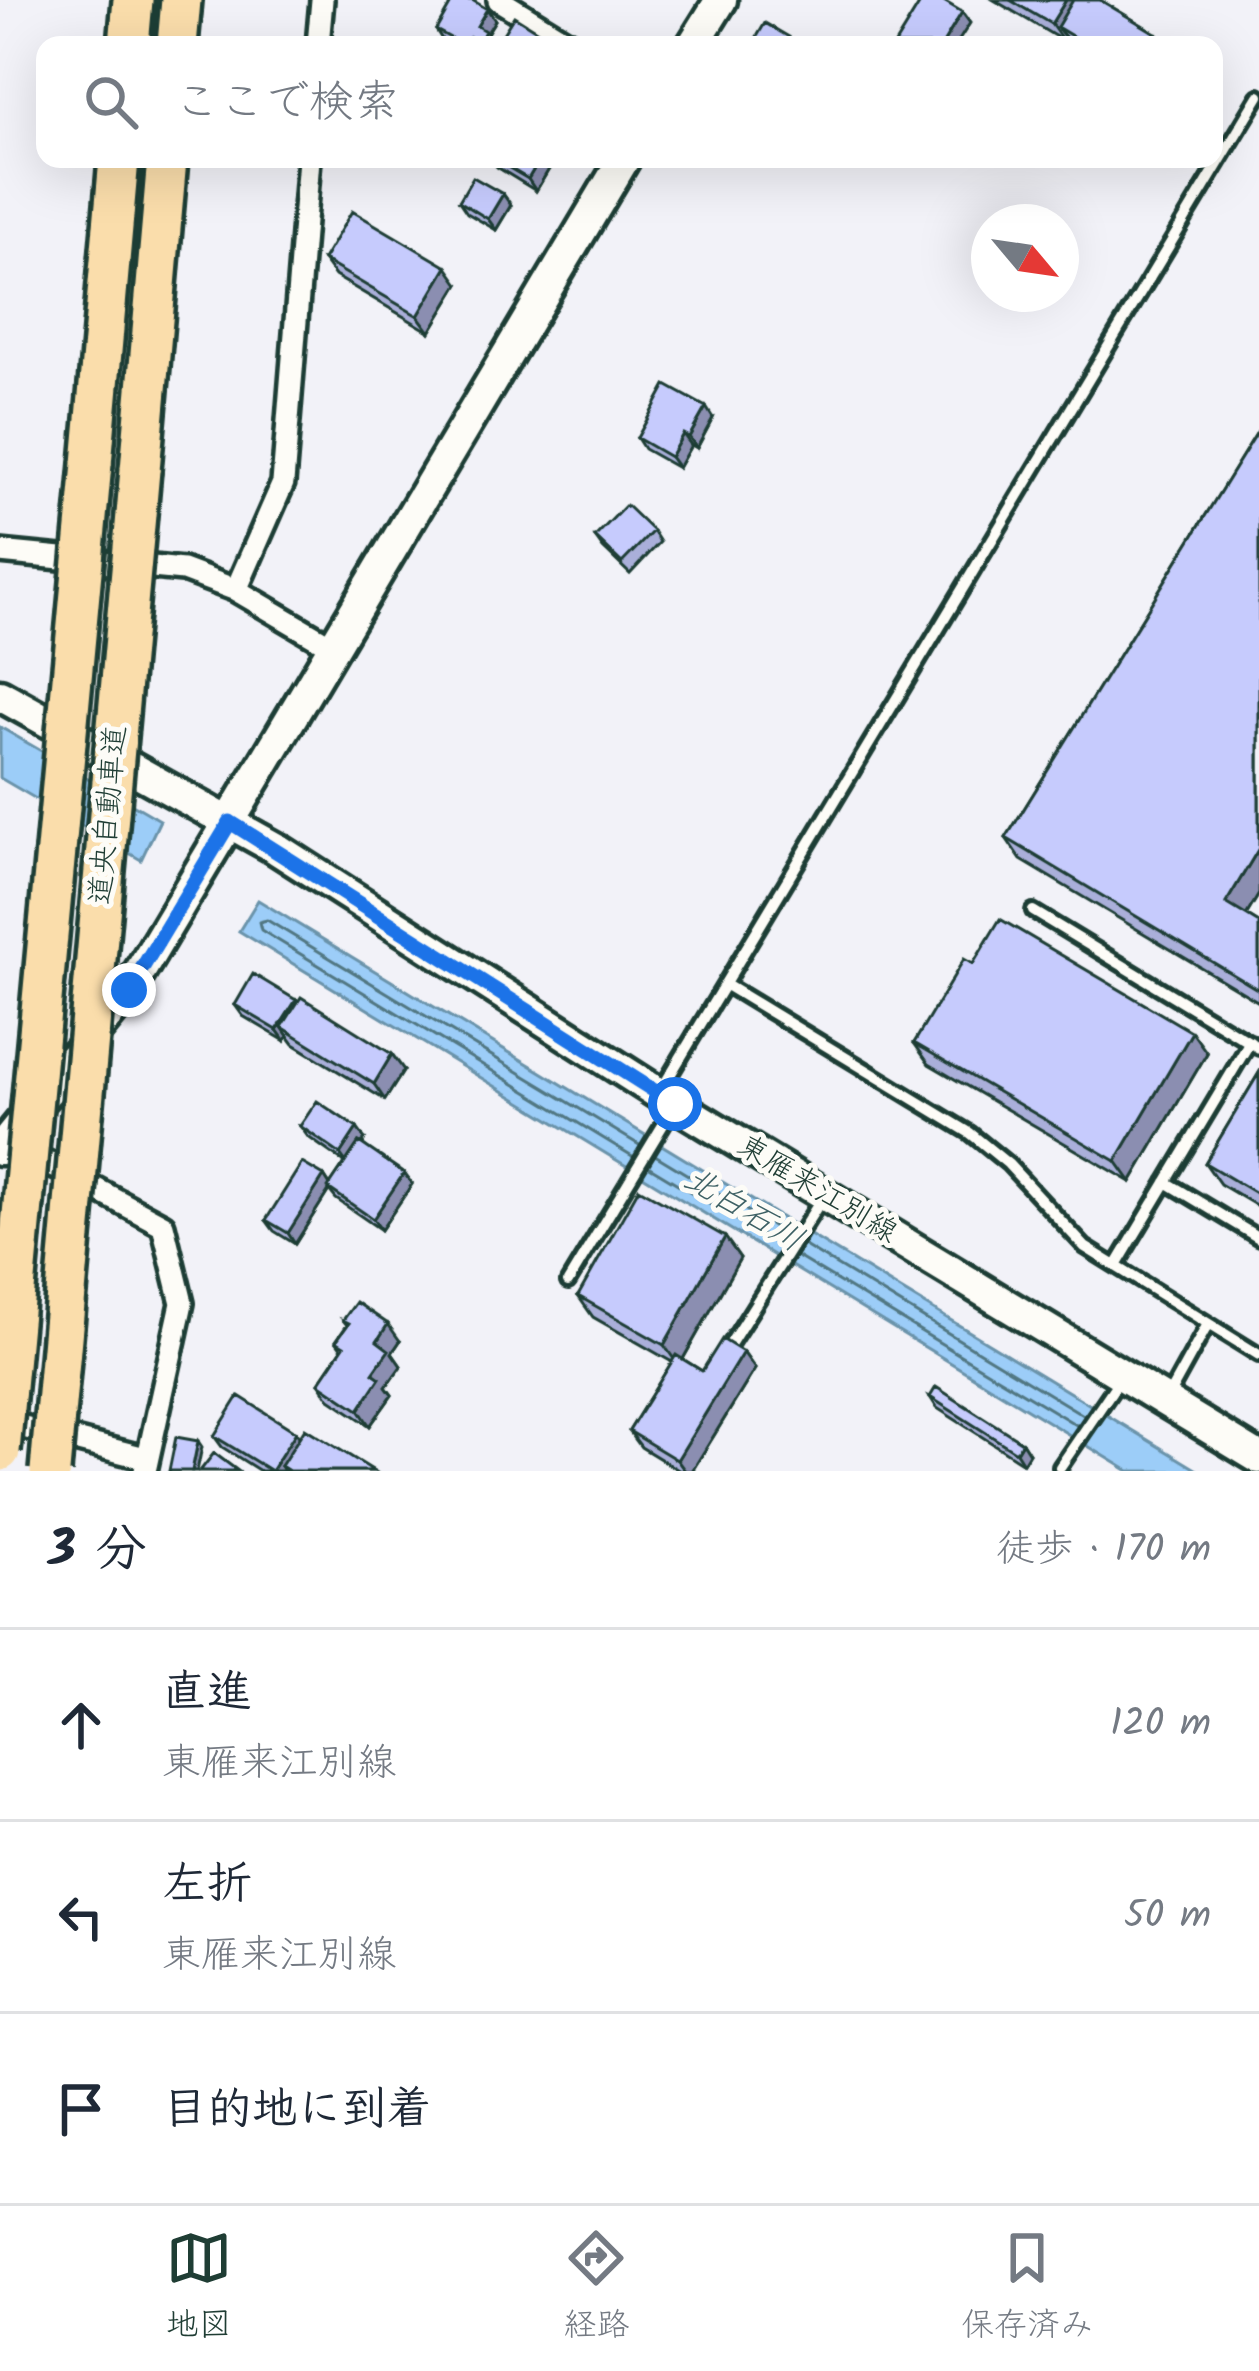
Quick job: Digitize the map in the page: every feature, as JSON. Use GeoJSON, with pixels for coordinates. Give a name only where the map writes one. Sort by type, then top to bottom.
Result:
{"type":"FeatureCollection","features":[{"type":"Feature","properties":{"kind":"highway"},"geometry":{"type":"LineString","coordinates":[[130,36],[133,0]]}},
{"type":"Feature","properties":{"kind":"highway"},"geometry":{"type":"LineString","coordinates":[[178,36],[181,0]]}},
{"type":"Feature","properties":{"kind":"highway","name":"道央自動車道"},"geometry":{"type":"LineString","coordinates":[[0,1451],[118,168]]}},
{"type":"Feature","properties":{"kind":"highway","name":"道央自動車道"},"geometry":{"type":"LineString","coordinates":[[50,1471],[166,168]]}},
{"type":"Feature","properties":{"kind":"main road"},"geometry":{"type":"LineString","coordinates":[[699,36],[721,0]]}},
{"type":"Feature","properties":{"kind":"main road"},"geometry":{"type":"LineString","coordinates":[[2,1142],[129,990],[619,168]]}},
{"type":"Feature","properties":{"kind":"main road","name":"東雁来江別線"},"geometry":{"type":"LineString","coordinates":[[0,695],[230,822],[665,1109],[1115,1387],[1166,1401],[1259,1458]]}},
{"type":"Feature","properties":{"kind":"street"},"geometry":{"type":"LineString","coordinates":[[319,36],[322,0]]}},
{"type":"Feature","properties":{"kind":"street"},"geometry":{"type":"LineString","coordinates":[[499,0],[557,36]]}},
{"type":"Feature","properties":{"kind":"street"},"geometry":{"type":"LineString","coordinates":[[236,590],[283,483],[308,168]]}},
{"type":"Feature","properties":{"kind":"street"},"geometry":{"type":"LineString","coordinates":[[0,553],[183,570],[236,590],[333,647]]}},
{"type":"Feature","properties":{"kind":"street"},"geometry":{"type":"LineString","coordinates":[[0,1421],[145,1464],[182,1303],[163,1225],[2,1142]]}},
{"type":"Feature","properties":{"kind":"lane"},"geometry":{"type":"LineString","coordinates":[[1223,156],[1259,96]]}},
{"type":"Feature","properties":{"kind":"lane"},"geometry":{"type":"LineString","coordinates":[[568,1282],[625,1190],[726,985],[1216,168]]}},
{"type":"Feature","properties":{"kind":"lane"},"geometry":{"type":"LineString","coordinates":[[1034,911],[1254,1045],[1116,1266]]}},
{"type":"Feature","properties":{"kind":"lane"},"geometry":{"type":"LineString","coordinates":[[726,985],[970,1133],[1008,1164],[1085,1247],[1259,1354]]}},
{"type":"Feature","properties":{"kind":"lane"},"geometry":{"type":"LineString","coordinates":[[1166,1182],[1259,1238]]}},
{"type":"Feature","properties":{"kind":"lane"},"geometry":{"type":"LineString","coordinates":[[722,1357],[819,1203]]}},
{"type":"Feature","properties":{"kind":"lane"},"geometry":{"type":"LineString","coordinates":[[1166,1401],[1208,1324]]}},
{"type":"Feature","properties":{"kind":"lane"},"geometry":{"type":"LineString","coordinates":[[1060,1467],[1115,1387]]}},
{"type":"Feature","properties":{"kind":"water"},"geometry":{"type":"Polygon","coordinates":[[[0,727],[160,820],[141,860],[0,778],[0,727]]]}},
{"type":"Feature","properties":{"kind":"water","name":"北白石川"},"geometry":{"type":"Polygon","coordinates":[[[258,900],[1199,1471],[1129,1471],[239,931],[258,900]]]}},
{"type":"Feature","properties":{"kind":"building"},"geometry":{"type":"Polygon","coordinates":[[[453,0],[472,0],[487,9],[477,26],[485,31],[482,36],[447,36],[436,30],[453,0]]]}},
{"type":"Feature","properties":{"kind":"building"},"geometry":{"type":"Polygon","coordinates":[[[922,0],[942,0],[962,12],[947,36],[900,36],[922,0]]]}},
{"type":"Feature","properties":{"kind":"building"},"geometry":{"type":"Polygon","coordinates":[[[1010,0],[1066,0],[1051,24],[1010,0]]]}},
{"type":"Feature","properties":{"kind":"building"},"geometry":{"type":"Polygon","coordinates":[[[1073,0],[1100,0],[1157,34],[1072,36],[1057,27],[1073,0]]]}},
{"type":"Feature","properties":{"kind":"building"},"geometry":{"type":"Polygon","coordinates":[[[514,16],[546,36],[502,36],[514,16]]]}},
{"type":"Feature","properties":{"kind":"building"},"geometry":{"type":"Polygon","coordinates":[[[765,23],[787,36],[757,36],[765,23]]]}},
{"type":"Feature","properties":{"kind":"building"},"geometry":{"type":"Polygon","coordinates":[[[509,168],[535,168],[528,179],[509,168]]]}},
{"type":"Feature","properties":{"kind":"building"},"geometry":{"type":"Polygon","coordinates":[[[473,177],[503,194],[488,219],[459,201],[473,177]]]}},
{"type":"Feature","properties":{"kind":"building"},"geometry":{"type":"Polygon","coordinates":[[[352,211],[447,267],[418,316],[323,260],[352,211]]]}},
{"type":"Feature","properties":{"kind":"building"},"geometry":{"type":"Polygon","coordinates":[[[666,385],[706,407],[689,437],[683,434],[670,457],[637,438],[666,385]]]}},
{"type":"Feature","properties":{"kind":"building"},"geometry":{"type":"Polygon","coordinates":[[[1259,429],[1259,848],[1226,903],[1259,923],[1259,990],[1006,838],[1259,429]]]}},
{"type":"Feature","properties":{"kind":"building"},"geometry":{"type":"Polygon","coordinates":[[[626,505],[653,531],[622,563],[595,537],[626,505]]]}},
{"type":"Feature","properties":{"kind":"building"},"geometry":{"type":"Polygon","coordinates":[[[1000,919],[1192,1032],[1116,1161],[914,1043],[964,959],[973,964],[1000,919]]]}},
{"type":"Feature","properties":{"kind":"building"},"geometry":{"type":"Polygon","coordinates":[[[253,974],[296,1000],[277,1030],[235,1005],[253,974]]]}},
{"type":"Feature","properties":{"kind":"building"},"geometry":{"type":"Polygon","coordinates":[[[301,997],[392,1054],[374,1084],[282,1027],[301,997]]]}},
{"type":"Feature","properties":{"kind":"building"},"geometry":{"type":"Polygon","coordinates":[[[1259,1073],[1259,1195],[1205,1163],[1259,1073]]]}},
{"type":"Feature","properties":{"kind":"building"},"geometry":{"type":"Polygon","coordinates":[[[317,1101],[357,1128],[340,1154],[300,1126],[317,1101]]]}},
{"type":"Feature","properties":{"kind":"building"},"geometry":{"type":"Polygon","coordinates":[[[359,1142],[404,1173],[373,1219],[328,1188],[359,1142]]]}},
{"type":"Feature","properties":{"kind":"building"},"geometry":{"type":"Polygon","coordinates":[[[302,1163],[324,1176],[288,1233],[266,1220],[302,1163]]]}},
{"type":"Feature","properties":{"kind":"building"},"geometry":{"type":"Polygon","coordinates":[[[639,1188],[725,1237],[664,1345],[578,1296],[639,1188]]]}},
{"type":"Feature","properties":{"kind":"building"},"geometry":{"type":"Polygon","coordinates":[[[356,1302],[388,1324],[377,1341],[389,1350],[373,1373],[380,1378],[359,1410],[319,1383],[344,1346],[336,1341],[356,1302]]]}},
{"type":"Feature","properties":{"kind":"building"},"geometry":{"type":"Polygon","coordinates":[[[722,1339],[743,1352],[677,1460],[629,1431],[676,1355],[702,1371],[722,1339]]]}},
{"type":"Feature","properties":{"kind":"building"},"geometry":{"type":"Polygon","coordinates":[[[936,1387],[1022,1442],[1016,1452],[930,1397],[936,1387]]]}},
{"type":"Feature","properties":{"kind":"building"},"geometry":{"type":"Polygon","coordinates":[[[239,1396],[296,1432],[271,1471],[214,1436],[239,1396]]]}},
{"type":"Feature","properties":{"kind":"building"},"geometry":{"type":"Polygon","coordinates":[[[305,1428],[374,1471],[289,1471],[281,1466],[305,1428]]]}},
{"type":"Feature","properties":{"kind":"building"},"geometry":{"type":"Polygon","coordinates":[[[176,1437],[198,1441],[192,1471],[169,1471],[176,1437]]]}},
{"type":"Feature","properties":{"kind":"building"},"geometry":{"type":"Polygon","coordinates":[[[214,1453],[238,1471],[200,1471],[214,1453]]]}},
{"type":"Feature","properties":{"kind":"route"},"geometry":{"type":"LineString","coordinates":[[129,990],[230,822],[675,1104]]}}]}
